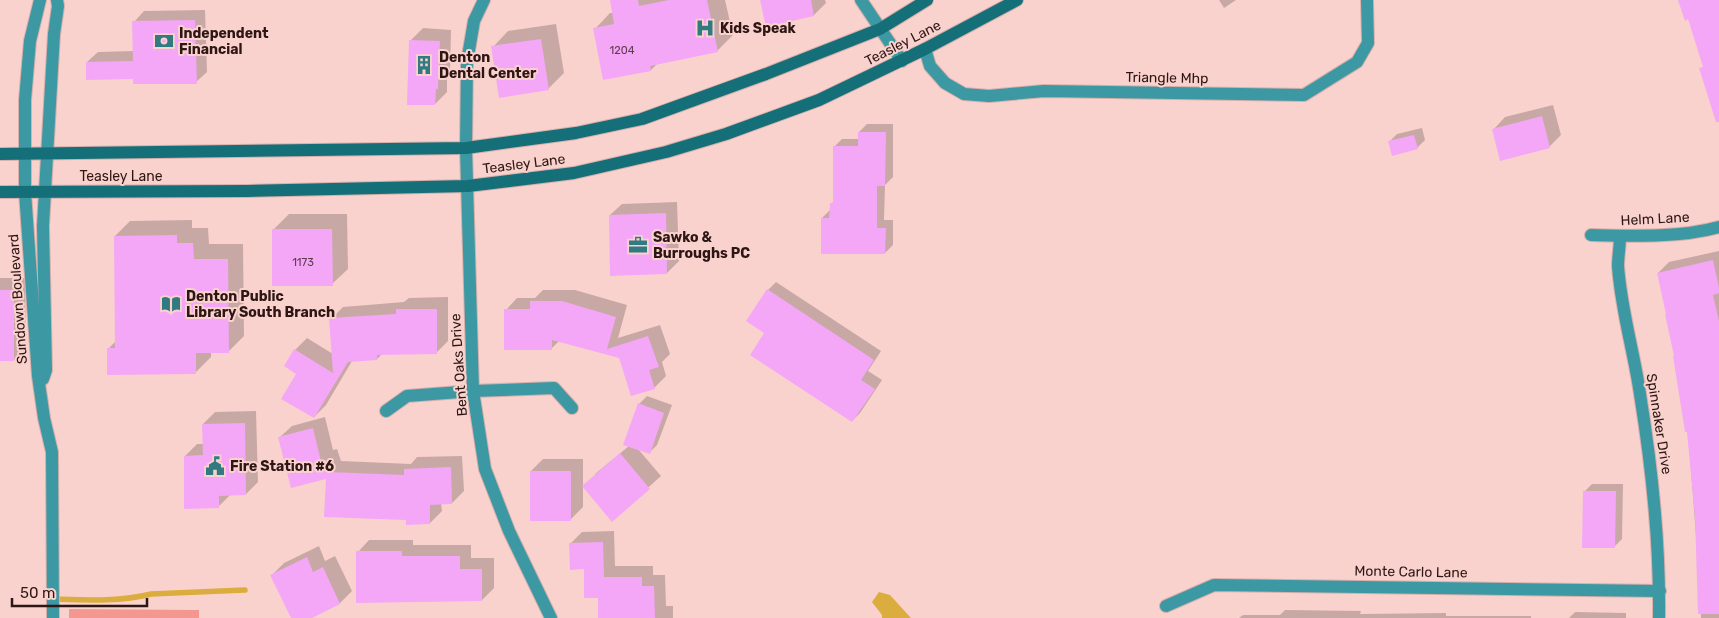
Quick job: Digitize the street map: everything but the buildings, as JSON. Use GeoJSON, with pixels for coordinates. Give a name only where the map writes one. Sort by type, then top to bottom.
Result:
{"type":"FeatureCollection","features":[{"type":"Feature","properties":{"kind":"main road","name":"Teasley Lane"},"geometry":{"type":"LineString","coordinates":[[0,154],[466,148],[576,133],[642,119],[766,74],[880,28],[928,0]]}},
{"type":"Feature","properties":{"kind":"main road","name":"Teasley Lane"},"geometry":{"type":"LineString","coordinates":[[0,192],[468,186],[574,173],[666,152],[726,134],[819,100],[902,61],[1017,0]]}},
{"type":"Feature","properties":{"kind":"street","name":"Sundown Boulevard"},"geometry":{"type":"LineString","coordinates":[[40,0],[30,41],[25,100],[24,192],[40,387],[44,418],[52,452],[53,618]]}},
{"type":"Feature","properties":{"kind":"street","name":"Sundown Boulevard"},"geometry":{"type":"LineString","coordinates":[[40,387],[46,370],[43,226],[57,0]]}},
{"type":"Feature","properties":{"kind":"street","name":"Bent Oaks Drive"},"geometry":{"type":"LineString","coordinates":[[484,0],[474,21],[467,62],[466,148],[473,391],[485,469],[509,531],[550,618]]}},
{"type":"Feature","properties":{"kind":"street"},"geometry":{"type":"LineString","coordinates":[[861,0],[902,61]]}},
{"type":"Feature","properties":{"kind":"street","name":"Triangle Mhp"},"geometry":{"type":"LineString","coordinates":[[925,49],[930,66],[945,82],[964,94],[989,96],[1044,91],[1304,95],[1357,62],[1368,43],[1367,0]]}},
{"type":"Feature","properties":{"kind":"street","name":"Helm Lane"},"geometry":{"type":"LineString","coordinates":[[1592,235],[1620,236],[1704,231],[1719,227]]}},
{"type":"Feature","properties":{"kind":"street","name":"Spinnaker Drive"},"geometry":{"type":"LineString","coordinates":[[1620,236],[1618,265],[1622,300],[1640,392],[1653,479],[1660,618]]}},
{"type":"Feature","properties":{"kind":"street"},"geometry":{"type":"LineString","coordinates":[[386,411],[407,396],[554,388],[572,408]]}},
{"type":"Feature","properties":{"kind":"street","name":"Monte Carlo Lane"},"geometry":{"type":"LineString","coordinates":[[1166,606],[1214,585],[1660,591]]}},
{"type":"Feature","properties":{"kind":"shaded area"},"geometry":{"type":"Polygon","coordinates":[[[879,592],[890,595],[911,618],[882,618],[882,615],[872,602],[879,592]]]}},
{"type":"Feature","properties":{"kind":"shaded area"},"geometry":{"type":"Polygon","coordinates":[[[69,609],[199,610],[199,618],[69,618],[69,609]]]}},
{"type":"Feature","properties":{"kind":"waterway"},"geometry":{"type":"LineString","coordinates":[[52,599],[115,599],[151,594],[245,590]]}},
{"type":"Feature","properties":{"kind":"place","name":"Kids Speak"},"geometry":{"type":"Point","coordinates":[705,28]}},
{"type":"Feature","properties":{"kind":"place","name":"Independent Financial"},"geometry":{"type":"Point","coordinates":[164,41]}},
{"type":"Feature","properties":{"kind":"place","name":"Denton Dental Center"},"geometry":{"type":"Point","coordinates":[424,65]}},
{"type":"Feature","properties":{"kind":"place","name":"Sawko & Burroughs PC"},"geometry":{"type":"Point","coordinates":[638,245]}},
{"type":"Feature","properties":{"kind":"place","name":"Denton Public Library South Branch"},"geometry":{"type":"Point","coordinates":[171,304]}},
{"type":"Feature","properties":{"kind":"place","name":"Fire Station #6"},"geometry":{"type":"Point","coordinates":[215,466]}}]}
